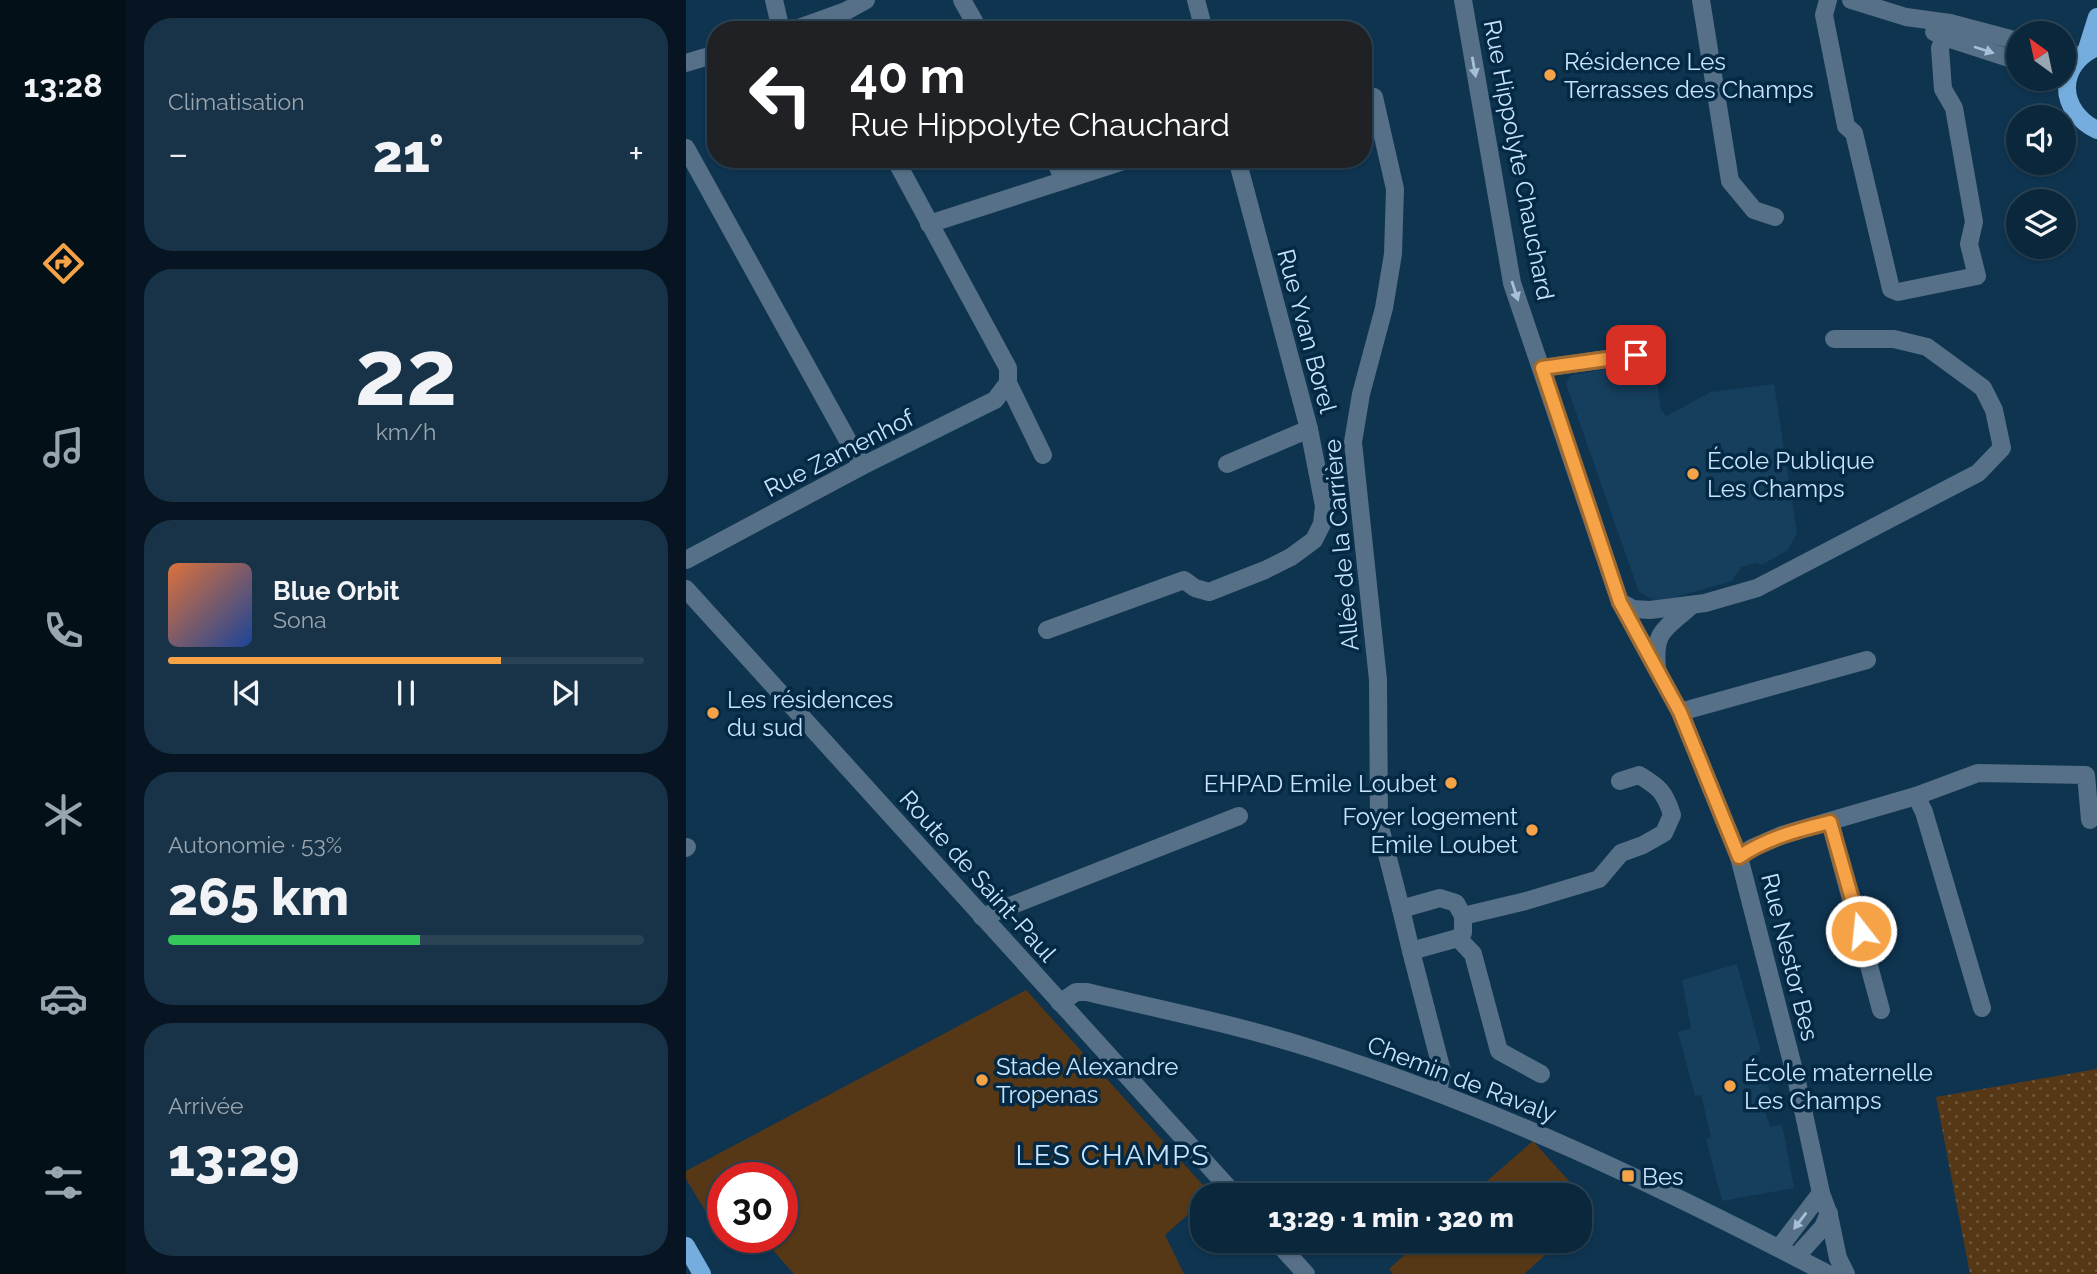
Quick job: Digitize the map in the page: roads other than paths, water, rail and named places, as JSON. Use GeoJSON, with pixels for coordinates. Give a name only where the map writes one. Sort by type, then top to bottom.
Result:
{"type":"FeatureCollection","features":[{"type":"Feature","properties":{"kind":"main road"},"geometry":{"type":"LineString","coordinates":[[2097,17],[2088,52],[2070,73],[2067,93],[2070,106],[2077,116],[2097,130]]}},
{"type":"Feature","properties":{"kind":"main road"},"geometry":{"type":"LineString","coordinates":[[686,1246],[702,1274]]}},
{"type":"Feature","properties":{"kind":"street"},"geometry":{"type":"LineString","coordinates":[[774,0],[779,21]]}},
{"type":"Feature","properties":{"kind":"street"},"geometry":{"type":"LineString","coordinates":[[830,21],[866,0]]}},
{"type":"Feature","properties":{"kind":"street"},"geometry":{"type":"LineString","coordinates":[[962,0],[974,21]]}},
{"type":"Feature","properties":{"kind":"street"},"geometry":{"type":"LineString","coordinates":[[1196,0],[1201,21]]}},
{"type":"Feature","properties":{"kind":"street","name":"Rue Hippolyte Chauchard"},"geometry":{"type":"LineString","coordinates":[[1463,0],[1512,283],[1620,602],[1680,712],[1739,857]]}},
{"type":"Feature","properties":{"kind":"street"},"geometry":{"type":"LineString","coordinates":[[1701,0],[1730,181],[1754,209],[1775,217]]}},
{"type":"Feature","properties":{"kind":"street"},"geometry":{"type":"LineString","coordinates":[[1828,0],[1824,15],[1846,125],[1854,133],[1891,289],[1898,292],[1977,276],[1969,244],[1974,222],[1954,108],[1943,89],[1940,48],[1947,30]]}},
{"type":"Feature","properties":{"kind":"street"},"geometry":{"type":"LineString","coordinates":[[1851,0],[1947,30],[2006,56]]}},
{"type":"Feature","properties":{"kind":"street"},"geometry":{"type":"LineString","coordinates":[[1947,30],[2006,39]]}},
{"type":"Feature","properties":{"kind":"street"},"geometry":{"type":"LineString","coordinates":[[686,63],[707,57]]}},
{"type":"Feature","properties":{"kind":"street","name":"Allée de la Carrière"},"geometry":{"type":"LineString","coordinates":[[1374,97],[1395,189],[1393,254],[1384,308],[1361,394],[1353,442],[1378,680],[1379,823],[1442,1071],[1438,1093]]}},
{"type":"Feature","properties":{"kind":"street"},"geometry":{"type":"LineString","coordinates":[[686,148],[862,466]]}},
{"type":"Feature","properties":{"kind":"street"},"geometry":{"type":"LineString","coordinates":[[900,168],[1008,368],[1008,383],[1043,455]]}},
{"type":"Feature","properties":{"kind":"street"},"geometry":{"type":"LineString","coordinates":[[1058,168],[1064,180]]}},
{"type":"Feature","properties":{"kind":"street"},"geometry":{"type":"LineString","coordinates":[[929,224],[1102,168]]}},
{"type":"Feature","properties":{"kind":"street","name":"Rue Yvan Borel"},"geometry":{"type":"LineString","coordinates":[[1227,464],[1308,429],[1239,168]]}},
{"type":"Feature","properties":{"kind":"street"},"geometry":{"type":"LineString","coordinates":[[1620,602],[1633,609],[1650,610],[1691,606],[1757,588],[1978,473],[2002,448],[1994,410],[1983,388],[1927,347],[1894,339],[1834,339]]}},
{"type":"Feature","properties":{"kind":"street"},"geometry":{"type":"LineString","coordinates":[[1542,368],[1636,355]]}},
{"type":"Feature","properties":{"kind":"street","name":"Rue Zamenhof"},"geometry":{"type":"LineString","coordinates":[[686,560],[862,466],[995,400],[1008,383]]}},
{"type":"Feature","properties":{"kind":"street"},"geometry":{"type":"LineString","coordinates":[[1047,630],[1184,580],[1195,588],[1209,592],[1265,570],[1291,557],[1314,540],[1322,524],[1324,506],[1308,429]]}},
{"type":"Feature","properties":{"kind":"street","name":"Route de Saint-Paul"},"geometry":{"type":"LineString","coordinates":[[686,589],[1224,1183]]}},
{"type":"Feature","properties":{"kind":"street"},"geometry":{"type":"LineString","coordinates":[[1661,679],[1656,653],[1659,634],[1691,606]]}},
{"type":"Feature","properties":{"kind":"street"},"geometry":{"type":"LineString","coordinates":[[1680,712],[1867,660]]}},
{"type":"Feature","properties":{"kind":"street"},"geometry":{"type":"LineString","coordinates":[[1739,857],[1782,835],[1916,796],[1978,773],[2086,775],[2090,820]]}},
{"type":"Feature","properties":{"kind":"street"},"geometry":{"type":"LineString","coordinates":[[1464,916],[1599,879],[1620,853],[1643,845],[1664,833],[1672,815],[1668,801],[1659,788],[1639,775],[1620,780]]}},
{"type":"Feature","properties":{"kind":"street"},"geometry":{"type":"LineString","coordinates":[[1916,796],[1924,812],[1982,1008]]}},
{"type":"Feature","properties":{"kind":"street"},"geometry":{"type":"LineString","coordinates":[[982,917],[1239,816]]}},
{"type":"Feature","properties":{"kind":"street"},"geometry":{"type":"LineString","coordinates":[[1830,822],[1881,1010]]}},
{"type":"Feature","properties":{"kind":"street","name":"Rue Nestor Bes"},"geometry":{"type":"LineString","coordinates":[[1739,857],[1797,1082],[1821,1193],[1829,1213],[1838,1258],[1846,1274]]}},
{"type":"Feature","properties":{"kind":"street"},"geometry":{"type":"LineString","coordinates":[[1401,909],[1440,898],[1456,903],[1464,916],[1463,933],[1458,938],[1411,951]]}},
{"type":"Feature","properties":{"kind":"street"},"geometry":{"type":"LineString","coordinates":[[1458,938],[1473,954],[1499,1051],[1541,1074]]}},
{"type":"Feature","properties":{"kind":"street","name":"Chemin de Ravaly"},"geometry":{"type":"LineString","coordinates":[[1060,1003],[1076,992],[1099,995],[1311,1048],[1526,1127],[1828,1274]]}},
{"type":"Feature","properties":{"kind":"street"},"geometry":{"type":"LineString","coordinates":[[1779,1248],[1821,1193]]}},
{"type":"Feature","properties":{"kind":"street"},"geometry":{"type":"LineString","coordinates":[[1796,1257],[1823,1227],[1829,1213]]}},
{"type":"Feature","properties":{"kind":"street"},"geometry":{"type":"LineString","coordinates":[[1287,1253],[1306,1274]]}},
{"type":"Feature","properties":{"kind":"place","name":"Résidence Les Terrasses des Champs"},"geometry":{"type":"Point","coordinates":[1550,75]}},
{"type":"Feature","properties":{"kind":"place","name":"École Publique Les Champs"},"geometry":{"type":"Point","coordinates":[1693,474]}},
{"type":"Feature","properties":{"kind":"place","name":"Les résidences du sud"},"geometry":{"type":"Point","coordinates":[713,713]}},
{"type":"Feature","properties":{"kind":"place","name":"EHPAD Emile Loubet"},"geometry":{"type":"Point","coordinates":[1451,783]}},
{"type":"Feature","properties":{"kind":"place","name":"Foyer logement Emile Loubet"},"geometry":{"type":"Point","coordinates":[1532,830]}},
{"type":"Feature","properties":{"kind":"place","name":"Stade Alexandre Tropenas"},"geometry":{"type":"Point","coordinates":[982,1080]}},
{"type":"Feature","properties":{"kind":"place","name":"École maternelle Les Champs"},"geometry":{"type":"Point","coordinates":[1730,1086]}},
{"type":"Feature","properties":{"kind":"place","name":"Bes"},"geometry":{"type":"Point","coordinates":[1628,1176]}},
{"type":"Feature","properties":{"kind":"district","name":"LES CHAMPS"},"geometry":{"type":"Point","coordinates":[1113,1155]}}]}
